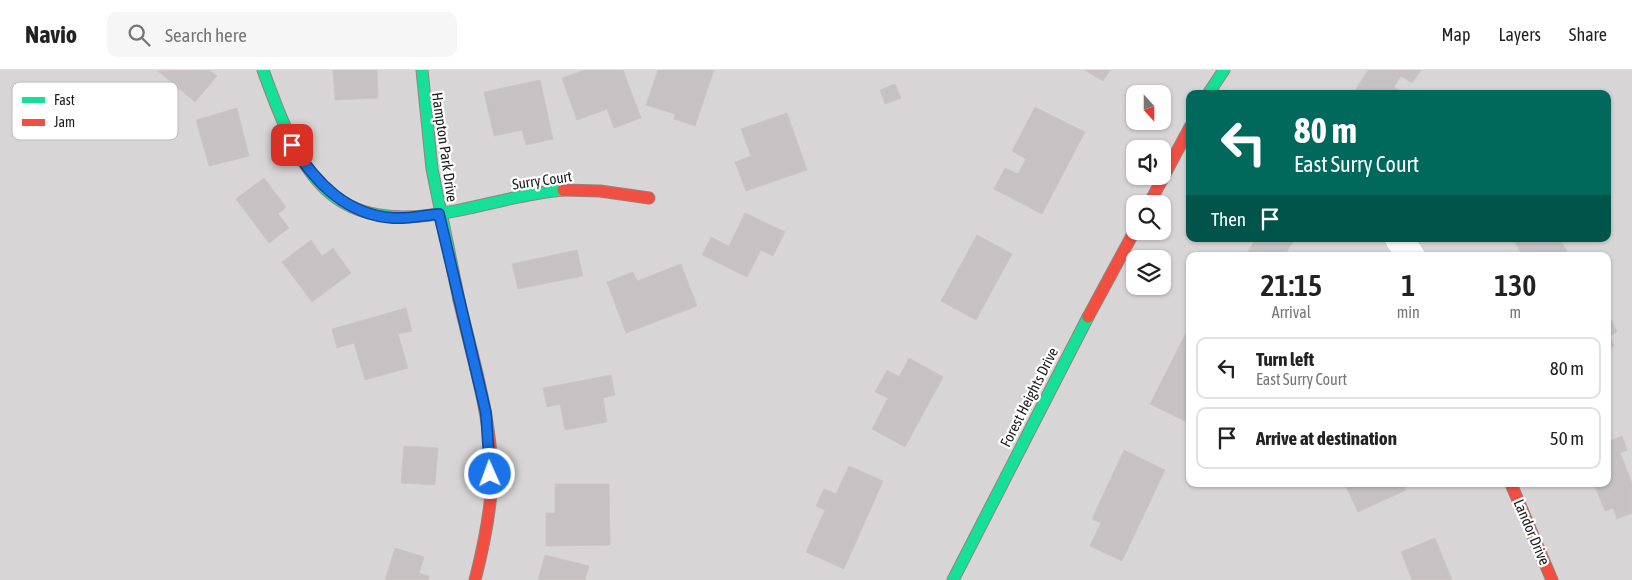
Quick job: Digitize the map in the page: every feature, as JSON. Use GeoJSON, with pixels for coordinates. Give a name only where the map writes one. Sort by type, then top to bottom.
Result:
{"type":"FeatureCollection","features":[{"type":"Feature","properties":{"kind":"street","name":"Surry Court"},"geometry":{"type":"LineString","coordinates":[[263,70],[292,145],[305,165],[334,195],[357,210],[375,216],[396,218],[439,214],[550,191],[586,189],[649,198]]}},
{"type":"Feature","properties":{"kind":"street","name":"Hampton Park Drive"},"geometry":{"type":"LineString","coordinates":[[422,70],[422,95],[439,214],[486,413],[491,458],[490,506],[484,548],[475,580]]}},
{"type":"Feature","properties":{"kind":"street"},"geometry":{"type":"LineString","coordinates":[[1211,90],[1224,70]]}},
{"type":"Feature","properties":{"kind":"street"},"geometry":{"type":"LineString","coordinates":[[1154,195],[1186,135]]}},
{"type":"Feature","properties":{"kind":"street","name":"Forest Heights Drive"},"geometry":{"type":"LineString","coordinates":[[953,580],[1051,387],[1130,240]]}},
{"type":"Feature","properties":{"kind":"street","name":"Landor Drive"},"geometry":{"type":"LineString","coordinates":[[1512,487],[1552,580]]}},
{"type":"Feature","properties":{"kind":"shaded area"},"geometry":{"type":"Polygon","coordinates":[[[0,70],[1632,70],[1632,580],[0,580],[0,70]]]}},
{"type":"Feature","properties":{"kind":"building"},"geometry":{"type":"Polygon","coordinates":[[[209,70],[217,76],[195,102],[178,88],[178,82],[171,82],[158,71],[209,70]]]}},
{"type":"Feature","properties":{"kind":"building"},"geometry":{"type":"Polygon","coordinates":[[[333,70],[377,70],[378,98],[335,100],[333,70]]]}},
{"type":"Feature","properties":{"kind":"building"},"geometry":{"type":"Polygon","coordinates":[[[585,70],[623,70],[641,118],[614,128],[607,109],[577,120],[562,78],[585,70]]]}},
{"type":"Feature","properties":{"kind":"building"},"geometry":{"type":"Polygon","coordinates":[[[658,70],[714,70],[695,126],[674,119],[675,114],[646,105],[658,70]]]}},
{"type":"Feature","properties":{"kind":"building"},"geometry":{"type":"Polygon","coordinates":[[[1085,70],[1110,70],[1103,81],[1085,70]]]}},
{"type":"Feature","properties":{"kind":"building"},"geometry":{"type":"Polygon","coordinates":[[[1368,70],[1421,70],[1412,83],[1401,76],[1394,87],[1398,90],[1356,90],[1368,70]]]}},
{"type":"Feature","properties":{"kind":"building"},"geometry":{"type":"Polygon","coordinates":[[[540,80],[553,139],[526,145],[522,130],[494,136],[484,92],[540,80]]]}},
{"type":"Feature","properties":{"kind":"building"},"geometry":{"type":"Polygon","coordinates":[[[895,84],[901,98],[885,104],[880,90],[895,84]]]}},
{"type":"Feature","properties":{"kind":"building"},"geometry":{"type":"Polygon","coordinates":[[[1035,107],[1085,132],[1042,214],[994,189],[1005,168],[1018,174],[1026,159],[1012,151],[1035,107]]]}},
{"type":"Feature","properties":{"kind":"building"},"geometry":{"type":"Polygon","coordinates":[[[237,108],[249,156],[209,166],[196,120],[237,108]]]}},
{"type":"Feature","properties":{"kind":"building"},"geometry":{"type":"Polygon","coordinates":[[[787,113],[807,170],[746,191],[735,162],[751,156],[741,129],[787,113]]]}},
{"type":"Feature","properties":{"kind":"building"},"geometry":{"type":"Polygon","coordinates":[[[264,178],[286,207],[278,214],[289,228],[269,243],[236,199],[264,178]]]}},
{"type":"Feature","properties":{"kind":"building"},"geometry":{"type":"Polygon","coordinates":[[[745,213],[785,232],[773,256],[761,250],[747,277],[702,255],[711,237],[729,246],[745,213]]]}},
{"type":"Feature","properties":{"kind":"building"},"geometry":{"type":"Polygon","coordinates":[[[977,235],[1012,254],[976,320],[941,301],[977,235]]]}},
{"type":"Feature","properties":{"kind":"building"},"geometry":{"type":"Polygon","coordinates":[[[311,240],[322,256],[333,248],[351,273],[312,302],[282,262],[311,240]]]}},
{"type":"Feature","properties":{"kind":"building"},"geometry":{"type":"Polygon","coordinates":[[[1254,242],[1293,242],[1287,252],[1248,252],[1254,242]]]}},
{"type":"Feature","properties":{"kind":"building"},"geometry":{"type":"Polygon","coordinates":[[[1515,242],[1562,242],[1567,251],[1565,252],[1521,252],[1515,242]]]}},
{"type":"Feature","properties":{"kind":"building"},"geometry":{"type":"Polygon","coordinates":[[[577,250],[583,276],[518,289],[512,264],[577,250]]]}},
{"type":"Feature","properties":{"kind":"building"},"geometry":{"type":"Polygon","coordinates":[[[681,264],[697,306],[626,333],[607,282],[633,272],[637,281],[681,264]]]}},
{"type":"Feature","properties":{"kind":"building"},"geometry":{"type":"Polygon","coordinates":[[[406,308],[412,331],[398,334],[408,368],[365,380],[354,343],[337,348],[332,329],[406,308]]]}},
{"type":"Feature","properties":{"kind":"building"},"geometry":{"type":"Polygon","coordinates":[[[1611,322],[1617,332],[1611,335],[1611,322]]]}},
{"type":"Feature","properties":{"kind":"building"},"geometry":{"type":"Polygon","coordinates":[[[1186,333],[1186,422],[1150,404],[1186,333]]]}},
{"type":"Feature","properties":{"kind":"building"},"geometry":{"type":"Polygon","coordinates":[[[909,358],[943,377],[905,447],[872,429],[888,398],[875,392],[887,370],[899,377],[909,358]]]}},
{"type":"Feature","properties":{"kind":"building"},"geometry":{"type":"Polygon","coordinates":[[[611,375],[615,395],[603,398],[607,422],[565,430],[560,404],[547,407],[543,388],[611,375]]]}},
{"type":"Feature","properties":{"kind":"building"},"geometry":{"type":"Polygon","coordinates":[[[1622,436],[1627,450],[1620,453],[1632,483],[1632,513],[1617,519],[1613,508],[1605,511],[1595,487],[1611,487],[1611,441],[1622,436]]]}},
{"type":"Feature","properties":{"kind":"building"},"geometry":{"type":"Polygon","coordinates":[[[404,446],[438,448],[435,485],[401,483],[404,446]]]}},
{"type":"Feature","properties":{"kind":"building"},"geometry":{"type":"Polygon","coordinates":[[[1124,450],[1165,470],[1122,561],[1090,546],[1101,523],[1092,519],[1124,450]]]}},
{"type":"Feature","properties":{"kind":"building"},"geometry":{"type":"Polygon","coordinates":[[[849,466],[883,481],[844,569],[806,552],[825,510],[816,506],[824,489],[836,494],[849,466]]]}},
{"type":"Feature","properties":{"kind":"building"},"geometry":{"type":"Polygon","coordinates":[[[555,484],[609,484],[610,545],[546,546],[546,513],[555,513],[555,484]]]}},
{"type":"Feature","properties":{"kind":"building"},"geometry":{"type":"Polygon","coordinates":[[[1346,487],[1404,487],[1406,490],[1358,512],[1346,487]]]}},
{"type":"Feature","properties":{"kind":"building"},"geometry":{"type":"Polygon","coordinates":[[[1435,538],[1452,580],[1412,580],[1401,552],[1435,538]]]}},
{"type":"Feature","properties":{"kind":"building"},"geometry":{"type":"Polygon","coordinates":[[[395,548],[424,557],[419,573],[429,576],[428,580],[385,580],[395,548]]]}},
{"type":"Feature","properties":{"kind":"building"},"geometry":{"type":"Polygon","coordinates":[[[545,555],[589,566],[585,580],[538,580],[545,555]]]}},
{"type":"Feature","properties":{"kind":"traffic: fast"},"geometry":{"type":"LineString","coordinates":[[263,70],[291,140],[307,168],[326,190],[349,205],[377,215],[412,217],[455,211],[522,196],[563,190]]}},
{"type":"Feature","properties":{"kind":"traffic: fast"},"geometry":{"type":"LineString","coordinates":[[422,70],[432,169],[459,300]]}},
{"type":"Feature","properties":{"kind":"traffic: fast"},"geometry":{"type":"LineString","coordinates":[[1211,90],[1224,70]]}},
{"type":"Feature","properties":{"kind":"traffic: fast"},"geometry":{"type":"LineString","coordinates":[[953,580],[1088,317]]}},
{"type":"Feature","properties":{"kind":"traffic: jam"},"geometry":{"type":"LineString","coordinates":[[1154,195],[1186,135]]}},
{"type":"Feature","properties":{"kind":"traffic: jam"},"geometry":{"type":"LineString","coordinates":[[563,190],[600,191],[649,198]]}},
{"type":"Feature","properties":{"kind":"traffic: jam"},"geometry":{"type":"LineString","coordinates":[[1088,317],[1130,240]]}},
{"type":"Feature","properties":{"kind":"traffic: jam"},"geometry":{"type":"LineString","coordinates":[[459,300],[475,363],[491,449],[491,499],[475,580]]}},
{"type":"Feature","properties":{"kind":"traffic: jam"},"geometry":{"type":"LineString","coordinates":[[1512,487],[1552,580]]}},
{"type":"Feature","properties":{"kind":"route"},"geometry":{"type":"LineString","coordinates":[[292,145],[320,183],[357,210],[375,216],[396,218],[439,214],[486,413],[491,458],[490,474]]}}]}
